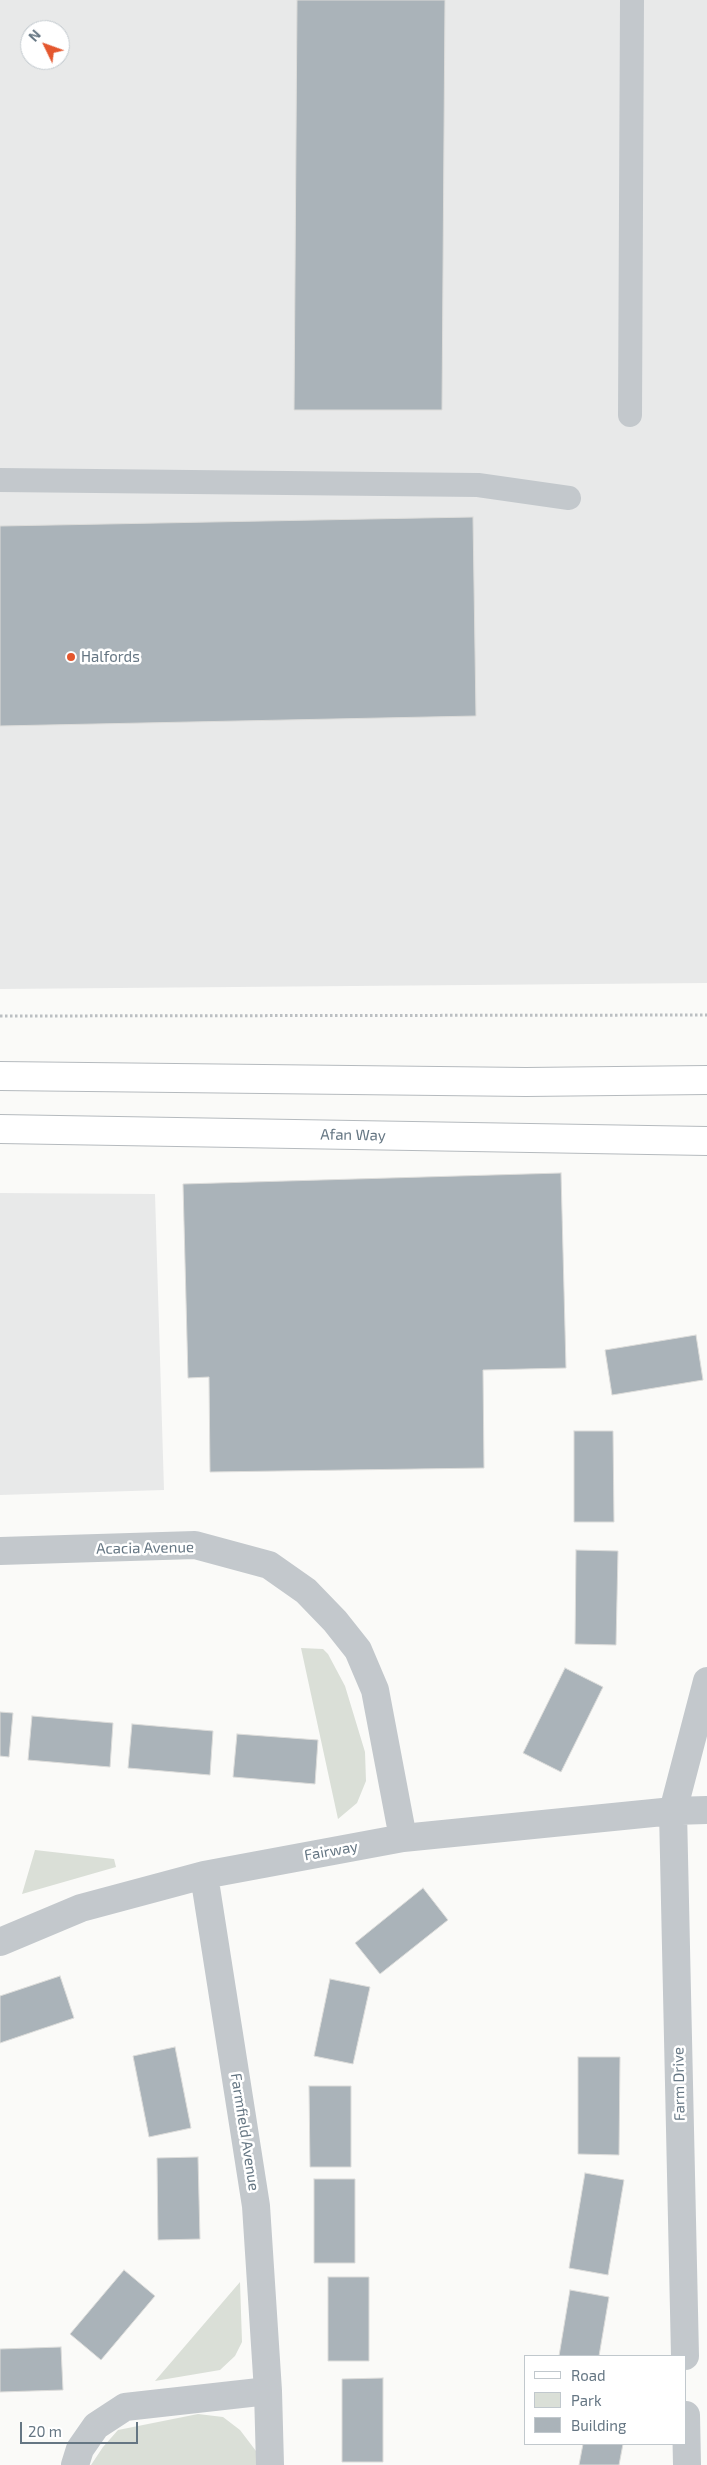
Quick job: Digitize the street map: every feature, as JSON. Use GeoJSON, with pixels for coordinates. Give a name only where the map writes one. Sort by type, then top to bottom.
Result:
{"type":"FeatureCollection","features":[{"type":"Feature","properties":{"kind":"main road"},"geometry":{"type":"LineString","coordinates":[[0,1076],[526,1082],[707,1080]]}},
{"type":"Feature","properties":{"kind":"main road","name":"Afan Way"},"geometry":{"type":"LineString","coordinates":[[0,1129],[707,1140]]}},
{"type":"Feature","properties":{"kind":"street","name":"Acacia Avenue"},"geometry":{"type":"LineString","coordinates":[[0,1551],[195,1546],[269,1565],[306,1591],[336,1621],[358,1650],[375,1690],[403,1838]]}},
{"type":"Feature","properties":{"kind":"street","name":"Farm Drive"},"geometry":{"type":"LineString","coordinates":[[684,2355],[673,1811],[707,1681]]}},
{"type":"Feature","properties":{"kind":"street","name":"Fairway"},"geometry":{"type":"LineString","coordinates":[[0,1942],[81,1908],[204,1875],[403,1838],[673,1811],[707,1810]]}},
{"type":"Feature","properties":{"kind":"street","name":"Farmfield Avenue"},"geometry":{"type":"LineString","coordinates":[[204,1875],[256,2206],[268,2391],[270,2465]]}},
{"type":"Feature","properties":{"kind":"street"},"geometry":{"type":"LineString","coordinates":[[75,2465],[80,2449],[96,2426],[125,2407],[268,2391]]}},
{"type":"Feature","properties":{"kind":"street"},"geometry":{"type":"LineString","coordinates":[[687,2445],[687,2465]]}},
{"type":"Feature","properties":{"kind":"lane"},"geometry":{"type":"LineString","coordinates":[[630,415],[632,0]]}},
{"type":"Feature","properties":{"kind":"lane"},"geometry":{"type":"LineString","coordinates":[[0,480],[478,485],[569,498]]}},
{"type":"Feature","properties":{"kind":"path"},"geometry":{"type":"LineString","coordinates":[[0,1016],[707,1015]]}},
{"type":"Feature","properties":{"kind":"shaded area"},"geometry":{"type":"Polygon","coordinates":[[[0,0],[707,0],[707,983],[0,989],[0,0]]]}},
{"type":"Feature","properties":{"kind":"shaded area"},"geometry":{"type":"Polygon","coordinates":[[[0,1193],[155,1194],[164,1490],[0,1495],[0,1193]]]}},
{"type":"Feature","properties":{"kind":"green space"},"geometry":{"type":"Polygon","coordinates":[[[301,1648],[323,1649],[328,1654],[345,1686],[365,1752],[366,1781],[357,1803],[338,1819],[301,1648]]]}},
{"type":"Feature","properties":{"kind":"green space"},"geometry":{"type":"Polygon","coordinates":[[[35,1850],[114,1859],[116,1867],[22,1894],[35,1850]]]}},
{"type":"Feature","properties":{"kind":"green space"},"geometry":{"type":"Polygon","coordinates":[[[240,2282],[242,2342],[235,2356],[220,2370],[155,2381],[240,2282]]]}},
{"type":"Feature","properties":{"kind":"green space"},"geometry":{"type":"Polygon","coordinates":[[[198,2414],[223,2417],[240,2430],[256,2451],[256,2465],[91,2465],[118,2430],[198,2414]]]}},
{"type":"Feature","properties":{"kind":"building"},"geometry":{"type":"Polygon","coordinates":[[[297,0],[445,0],[442,410],[294,410],[297,0]]]}},
{"type":"Feature","properties":{"kind":"building"},"geometry":{"type":"Polygon","coordinates":[[[473,517],[476,716],[0,726],[0,526],[473,517]]]}},
{"type":"Feature","properties":{"kind":"building"},"geometry":{"type":"Polygon","coordinates":[[[561,1173],[566,1368],[483,1370],[484,1468],[210,1472],[209,1377],[188,1378],[183,1184],[561,1173]]]}},
{"type":"Feature","properties":{"kind":"building"},"geometry":{"type":"Polygon","coordinates":[[[696,1335],[703,1380],[612,1395],[605,1350],[696,1335]]]}},
{"type":"Feature","properties":{"kind":"building"},"geometry":{"type":"Polygon","coordinates":[[[574,1431],[613,1431],[614,1522],[574,1522],[574,1431]]]}},
{"type":"Feature","properties":{"kind":"building"},"geometry":{"type":"Polygon","coordinates":[[[576,1550],[618,1551],[616,1645],[575,1644],[576,1550]]]}},
{"type":"Feature","properties":{"kind":"building"},"geometry":{"type":"Polygon","coordinates":[[[565,1668],[603,1687],[561,1772],[523,1753],[565,1668]]]}},
{"type":"Feature","properties":{"kind":"building"},"geometry":{"type":"Polygon","coordinates":[[[0,1712],[13,1713],[9,1757],[0,1756],[0,1712]]]}},
{"type":"Feature","properties":{"kind":"building"},"geometry":{"type":"Polygon","coordinates":[[[32,1716],[113,1723],[110,1767],[28,1760],[32,1716]]]}},
{"type":"Feature","properties":{"kind":"building"},"geometry":{"type":"Polygon","coordinates":[[[132,1724],[213,1731],[210,1775],[128,1768],[132,1724]]]}},
{"type":"Feature","properties":{"kind":"building"},"geometry":{"type":"Polygon","coordinates":[[[237,1734],[318,1740],[315,1784],[233,1777],[237,1734]]]}},
{"type":"Feature","properties":{"kind":"building"},"geometry":{"type":"Polygon","coordinates":[[[423,1888],[448,1920],[380,1974],[355,1943],[423,1888]]]}},
{"type":"Feature","properties":{"kind":"building"},"geometry":{"type":"Polygon","coordinates":[[[60,1976],[74,2018],[0,2043],[0,1996],[60,1976]]]}},
{"type":"Feature","properties":{"kind":"building"},"geometry":{"type":"Polygon","coordinates":[[[330,1979],[370,1987],[353,2064],[314,2056],[330,1979]]]}},
{"type":"Feature","properties":{"kind":"building"},"geometry":{"type":"Polygon","coordinates":[[[175,2047],[191,2128],[149,2137],[133,2056],[175,2047]]]}},
{"type":"Feature","properties":{"kind":"building"},"geometry":{"type":"Polygon","coordinates":[[[578,2057],[620,2057],[619,2155],[578,2154],[578,2057]]]}},
{"type":"Feature","properties":{"kind":"building"},"geometry":{"type":"Polygon","coordinates":[[[309,2086],[351,2086],[351,2167],[310,2167],[309,2086]]]}},
{"type":"Feature","properties":{"kind":"building"},"geometry":{"type":"Polygon","coordinates":[[[198,2157],[200,2239],[158,2240],[157,2158],[198,2157]]]}},
{"type":"Feature","properties":{"kind":"building"},"geometry":{"type":"Polygon","coordinates":[[[585,2173],[624,2180],[608,2275],[569,2268],[585,2173]]]}},
{"type":"Feature","properties":{"kind":"building"},"geometry":{"type":"Polygon","coordinates":[[[314,2179],[355,2179],[355,2263],[314,2263],[314,2179]]]}},
{"type":"Feature","properties":{"kind":"building"},"geometry":{"type":"Polygon","coordinates":[[[124,2270],[155,2296],[101,2360],[70,2334],[124,2270]]]}},
{"type":"Feature","properties":{"kind":"building"},"geometry":{"type":"Polygon","coordinates":[[[328,2277],[369,2277],[369,2361],[328,2361],[328,2277]]]}},
{"type":"Feature","properties":{"kind":"building"},"geometry":{"type":"Polygon","coordinates":[[[570,2290],[609,2297],[599,2355],[559,2355],[570,2290]]]}},
{"type":"Feature","properties":{"kind":"building"},"geometry":{"type":"Polygon","coordinates":[[[61,2347],[63,2390],[0,2392],[0,2349],[61,2347]]]}},
{"type":"Feature","properties":{"kind":"building"},"geometry":{"type":"Polygon","coordinates":[[[383,2378],[383,2462],[342,2462],[342,2379],[383,2378]]]}},
{"type":"Feature","properties":{"kind":"building"},"geometry":{"type":"Polygon","coordinates":[[[583,2445],[623,2445],[619,2465],[579,2465],[583,2445]]]}},
{"type":"Feature","properties":{"kind":"place","name":"Halfords"},"geometry":{"type":"Point","coordinates":[71,657]}}]}
